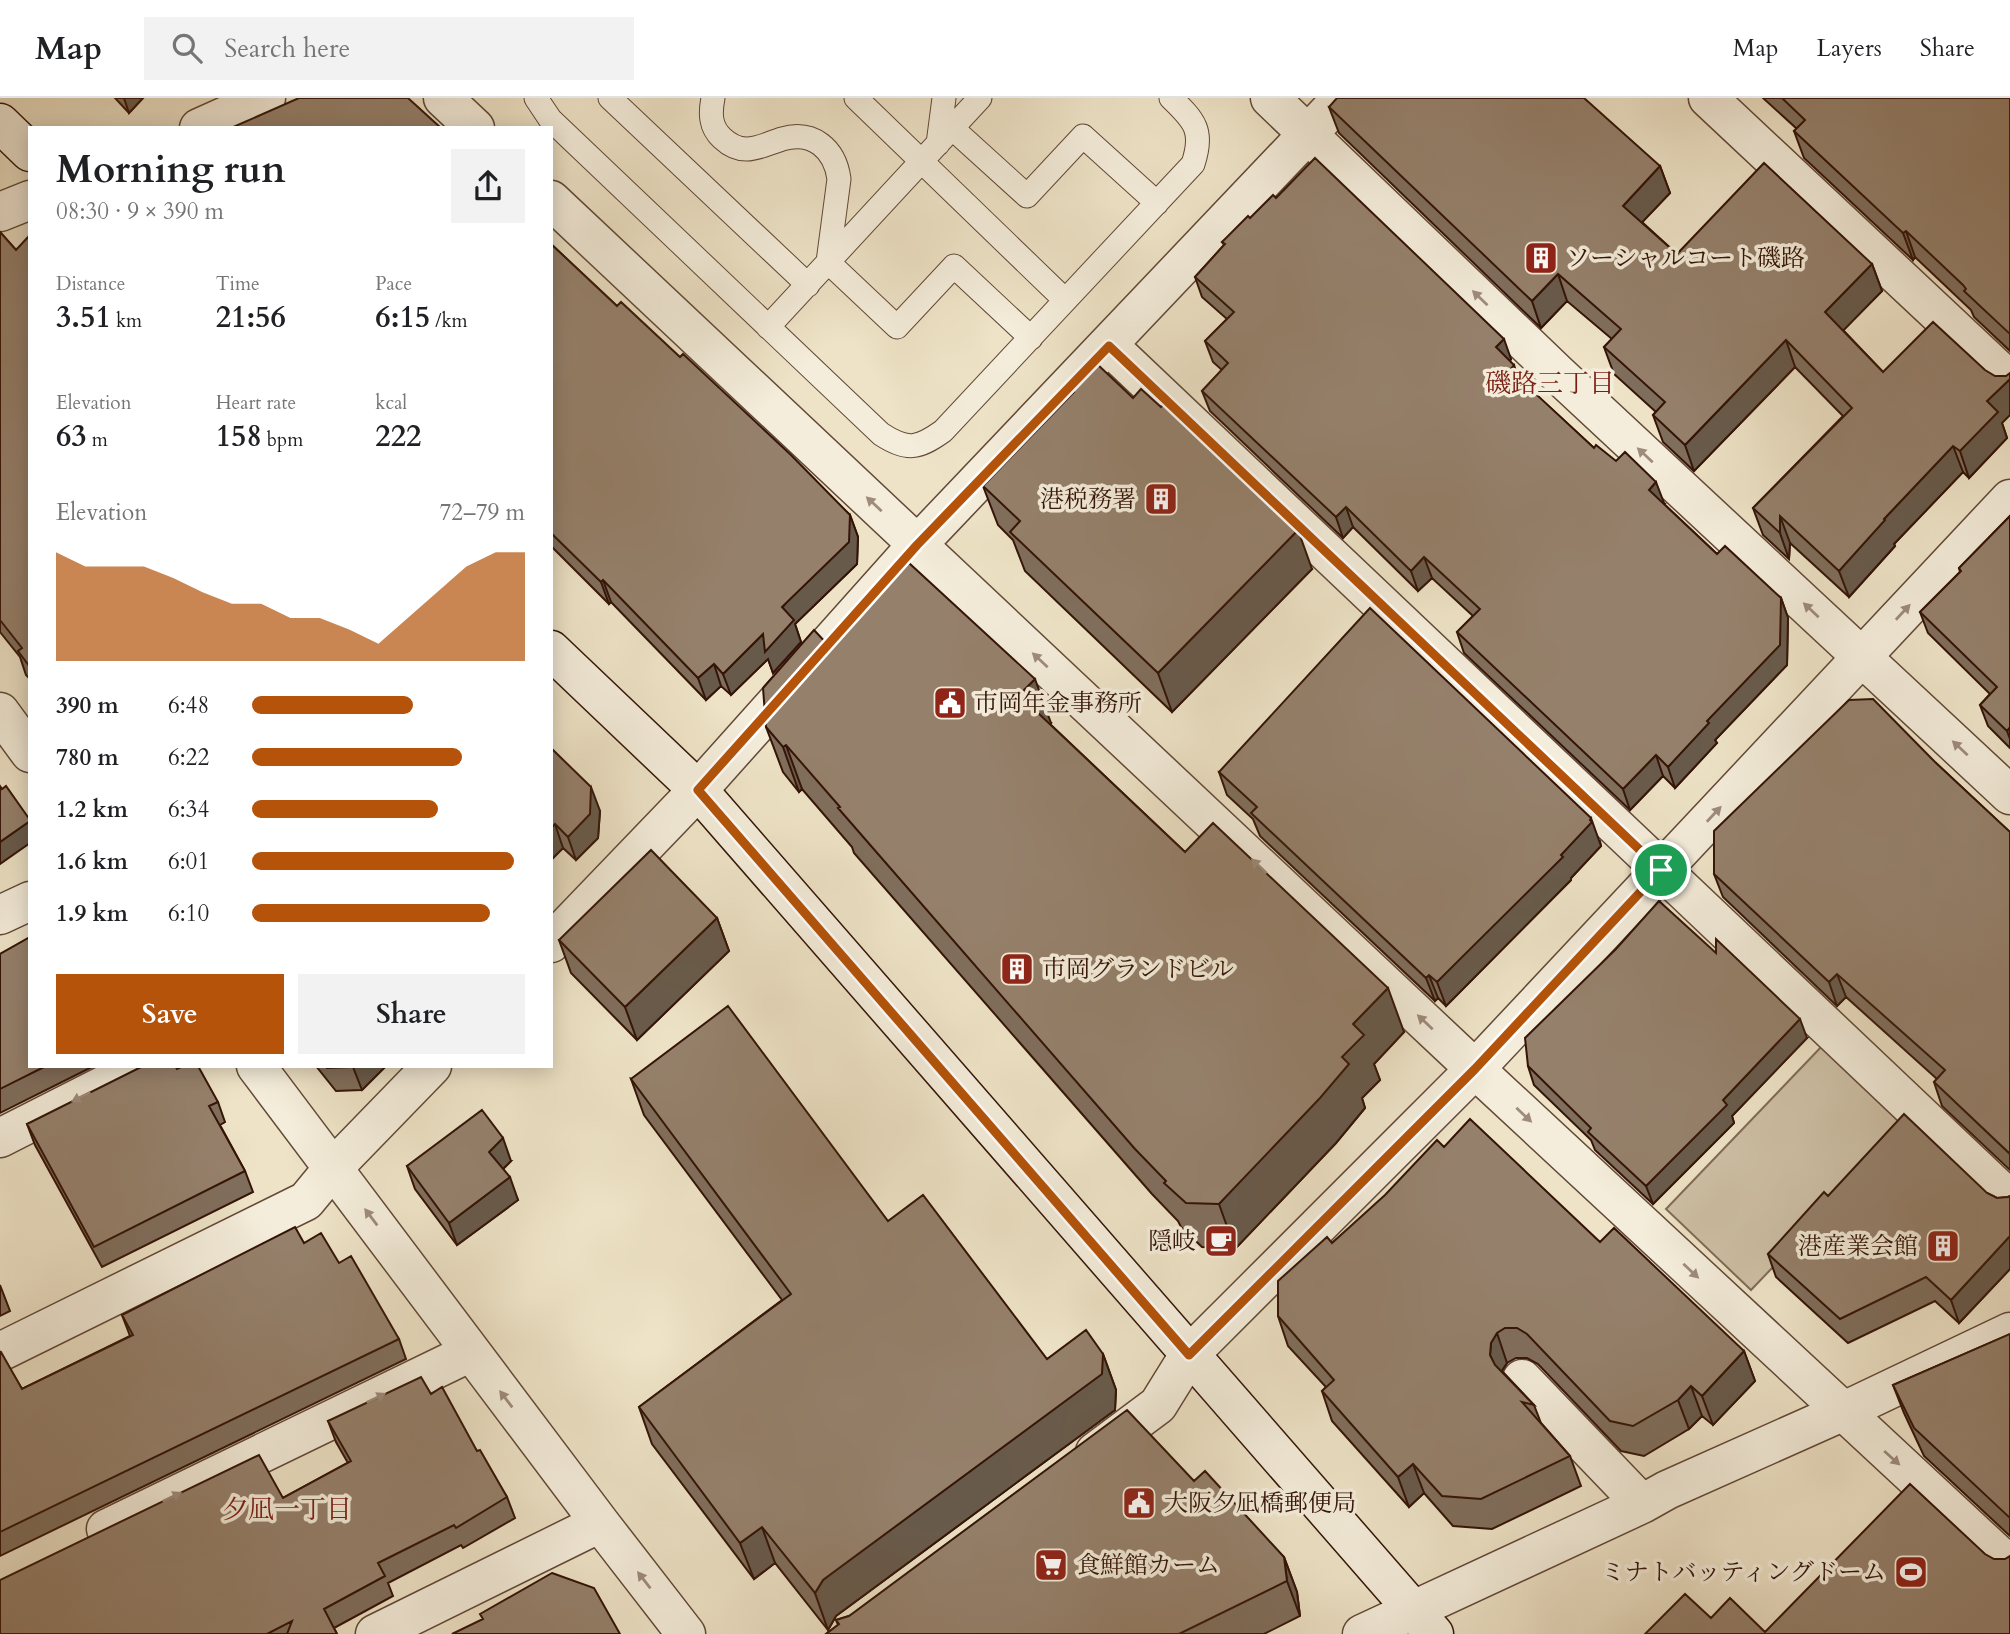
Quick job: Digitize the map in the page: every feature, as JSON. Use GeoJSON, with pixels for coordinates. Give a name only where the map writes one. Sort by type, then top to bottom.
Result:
{"type":"FeatureCollection","features":[{"type":"Feature","properties":{"kind":"street"},"geometry":{"type":"LineString","coordinates":[[203,126],[266,98]]}},
{"type":"Feature","properties":{"kind":"street"},"geometry":{"type":"LineString","coordinates":[[443,98],[473,126]]}},
{"type":"Feature","properties":{"kind":"street"},"geometry":{"type":"LineString","coordinates":[[1270,98],[1558,374],[2010,795]]}},
{"type":"Feature","properties":{"kind":"street"},"geometry":{"type":"LineString","coordinates":[[553,941],[698,790],[917,545],[1342,98]]}},
{"type":"Feature","properties":{"kind":"street"},"geometry":{"type":"LineString","coordinates":[[1707,98],[2010,380]]}},
{"type":"Feature","properties":{"kind":"street"},"geometry":{"type":"LineString","coordinates":[[0,123],[28,150]]}},
{"type":"Feature","properties":{"kind":"street"},"geometry":{"type":"LineString","coordinates":[[0,212],[28,201]]}},
{"type":"Feature","properties":{"kind":"street"},"geometry":{"type":"LineString","coordinates":[[553,202],[1842,1412],[2005,1554]]}},
{"type":"Feature","properties":{"kind":"street"},"geometry":{"type":"LineString","coordinates":[[1109,346],[2010,1200]]}},
{"type":"Feature","properties":{"kind":"street"},"geometry":{"type":"LineString","coordinates":[[1070,1471],[1158,1405],[1189,1355],[1475,1069],[2010,499]]}},
{"type":"Feature","properties":{"kind":"street"},"geometry":{"type":"LineString","coordinates":[[553,652],[698,790],[1424,1622]]}},
{"type":"Feature","properties":{"kind":"street"},"geometry":{"type":"LineString","coordinates":[[0,712],[28,750]]}},
{"type":"Feature","properties":{"kind":"street"},"geometry":{"type":"LineString","coordinates":[[0,915],[28,902]]}},
{"type":"Feature","properties":{"kind":"street"},"geometry":{"type":"LineString","coordinates":[[0,1138],[138,1068]]}},
{"type":"Feature","properties":{"kind":"street"},"geometry":{"type":"LineString","coordinates":[[258,1068],[686,1634]]}},
{"type":"Feature","properties":{"kind":"street"},"geometry":{"type":"LineString","coordinates":[[0,1352],[306,1201],[334,1167],[430,1068]]}},
{"type":"Feature","properties":{"kind":"street"},"geometry":{"type":"LineString","coordinates":[[1362,1634],[1424,1622],[1667,1490],[1842,1412],[2010,1332]]}},
{"type":"Feature","properties":{"kind":"street"},"geometry":{"type":"LineString","coordinates":[[74,1544],[471,1352]]}},
{"type":"Feature","properties":{"kind":"street"},"geometry":{"type":"LineString","coordinates":[[1522,1379],[1642,1504]]}},
{"type":"Feature","properties":{"kind":"street"},"geometry":{"type":"LineString","coordinates":[[375,1634],[600,1523]]}},
{"type":"Feature","properties":{"kind":"lane"},"geometry":{"type":"LineString","coordinates":[[536,98],[550,119],[881,434],[894,443],[905,446],[925,444],[943,431],[1193,164],[1199,136],[1195,125],[1171,98]]}},
{"type":"Feature","properties":{"kind":"lane"},"geometry":{"type":"LineString","coordinates":[[610,98],[808,285]]}},
{"type":"Feature","properties":{"kind":"lane"},"geometry":{"type":"LineString","coordinates":[[713,98],[712,121],[717,133],[728,144],[754,149],[796,136],[822,143],[830,152],[837,166],[839,179],[828,262]]}},
{"type":"Feature","properties":{"kind":"lane"},"geometry":{"type":"LineString","coordinates":[[856,98],[1065,300]]}},
{"type":"Feature","properties":{"kind":"lane"},"geometry":{"type":"LineString","coordinates":[[944,98],[945,136]]}},
{"type":"Feature","properties":{"kind":"lane"},"geometry":{"type":"LineString","coordinates":[[768,327],[980,98]]}},
{"type":"Feature","properties":{"kind":"lane"},"geometry":{"type":"LineString","coordinates":[[945,136],[1027,196],[1083,136],[1157,202]]}},
{"type":"Feature","properties":{"kind":"lane"},"geometry":{"type":"LineString","coordinates":[[828,262],[897,327],[954,266],[1031,338]]}},
{"type":"Feature","properties":{"kind":"shaded area"},"geometry":{"type":"Polygon","coordinates":[[[1824,1044],[1909,1125],[1751,1290],[1666,1209],[1824,1044]]]}},
{"type":"Feature","properties":{"kind":"building"},"geometry":{"type":"Polygon","coordinates":[[[299,98],[408,98],[439,126],[236,126],[299,98]]]}},
{"type":"Feature","properties":{"kind":"building"},"geometry":{"type":"Polygon","coordinates":[[[1337,98],[1584,98],[1660,166],[1623,206],[1677,254],[1764,163],[1872,264],[1825,312],[1883,372],[1933,322],[1985,370],[1995,376],[2006,376],[2010,373],[2010,379],[1987,401],[1998,412],[1960,451],[1953,446],[1839,571],[1780,516],[1780,533],[1753,508],[1852,408],[1786,340],[1685,445],[1653,415],[1665,402],[1604,347],[1621,329],[1558,274],[1532,301],[1329,107],[1337,98]]]}},
{"type":"Feature","properties":{"kind":"building"},"geometry":{"type":"Polygon","coordinates":[[[1782,98],[2010,98],[2010,334],[1906,231],[1903,233],[1794,131],[1805,120],[1782,98]]]}},
{"type":"Feature","properties":{"kind":"building"},"geometry":{"type":"Polygon","coordinates":[[[1315,158],[1504,339],[1496,347],[1514,365],[1510,370],[1594,448],[1596,445],[1616,461],[1625,452],[1656,482],[1649,490],[1717,554],[1725,546],[1781,598],[1780,645],[1707,721],[1709,723],[1668,767],[1656,755],[1623,789],[1457,632],[1480,609],[1424,557],[1411,571],[1346,507],[1336,517],[1202,391],[1228,363],[1205,341],[1234,312],[1195,277],[1225,244],[1222,242],[1248,216],[1250,218],[1273,195],[1276,198],[1315,158]]]}},
{"type":"Feature","properties":{"kind":"building"},"geometry":{"type":"Polygon","coordinates":[[[0,232],[16,250],[28,237],[28,664],[18,651],[22,648],[0,620],[0,232]]]}},
{"type":"Feature","properties":{"kind":"building"},"geometry":{"type":"Polygon","coordinates":[[[553,246],[617,306],[621,302],[680,357],[683,354],[791,455],[850,515],[849,542],[782,607],[794,620],[765,652],[763,634],[723,674],[714,664],[698,678],[603,580],[601,582],[553,535],[553,246]]]}},
{"type":"Feature","properties":{"kind":"building","name":"港税務署"},"geometry":{"type":"Polygon","coordinates":[[[1096,363],[1133,398],[1141,389],[1161,407],[1165,403],[1298,530],[1158,673],[1010,532],[1020,521],[983,486],[1074,392],[1071,389],[1096,363]]]}},
{"type":"Feature","properties":{"kind":"building"},"geometry":{"type":"Polygon","coordinates":[[[2010,516],[2010,727],[2007,731],[1980,705],[1997,687],[1920,612],[2010,516]]]}},
{"type":"Feature","properties":{"kind":"building"},"geometry":{"type":"Polygon","coordinates":[[[909,563],[1035,679],[1019,695],[1185,852],[1213,823],[1388,988],[1353,1024],[1364,1035],[1342,1057],[1349,1064],[1219,1204],[1186,1203],[1164,1183],[1166,1181],[1135,1149],[786,745],[783,747],[766,727],[763,688],[814,630],[830,647],[909,563]]]}},
{"type":"Feature","properties":{"kind":"building"},"geometry":{"type":"Polygon","coordinates":[[[1370,608],[1591,818],[1592,822],[1561,855],[1563,857],[1437,982],[1429,975],[1426,978],[1251,813],[1257,807],[1219,772],[1370,608]]]}},
{"type":"Feature","properties":{"kind":"building"},"geometry":{"type":"Polygon","coordinates":[[[1873,699],[2010,832],[2010,1154],[1934,1082],[1945,1070],[1837,974],[1829,982],[1714,874],[1714,831],[1849,700],[1873,699]]]}},
{"type":"Feature","properties":{"kind":"building"},"geometry":{"type":"Polygon","coordinates":[[[553,750],[591,787],[590,814],[568,837],[555,824],[553,826],[553,750]]]}},
{"type":"Feature","properties":{"kind":"building"},"geometry":{"type":"Polygon","coordinates":[[[0,786],[2,789],[6,786],[28,817],[28,822],[0,842],[0,786]]]}},
{"type":"Feature","properties":{"kind":"building"},"geometry":{"type":"Polygon","coordinates":[[[651,850],[717,918],[625,1007],[559,940],[651,850]]]}},
{"type":"Feature","properties":{"kind":"building"},"geometry":{"type":"Polygon","coordinates":[[[1659,901],[1716,953],[1716,939],[1800,1019],[1723,1100],[1727,1105],[1646,1186],[1588,1132],[1591,1128],[1528,1066],[1525,1038],[1616,949],[1659,901]]]}},
{"type":"Feature","properties":{"kind":"building"},"geometry":{"type":"Polygon","coordinates":[[[28,938],[28,1068],[42,1068],[0,1089],[0,954],[28,938]]]}},
{"type":"Feature","properties":{"kind":"building"},"geometry":{"type":"Polygon","coordinates":[[[728,1006],[888,1221],[923,1195],[1047,1359],[1086,1330],[1103,1354],[1102,1374],[823,1580],[815,1593],[762,1527],[740,1543],[639,1407],[791,1294],[631,1079],[728,1006]]]}},
{"type":"Feature","properties":{"kind":"building"},"geometry":{"type":"Polygon","coordinates":[[[139,1068],[199,1068],[218,1102],[209,1106],[245,1171],[94,1247],[27,1124],[139,1068]]]}},
{"type":"Feature","properties":{"kind":"building"},"geometry":{"type":"Polygon","coordinates":[[[482,1110],[503,1138],[489,1152],[510,1177],[449,1223],[407,1166],[482,1110]]]}},
{"type":"Feature","properties":{"kind":"building"},"geometry":{"type":"Polygon","coordinates":[[[1904,1114],[1987,1193],[1997,1198],[2010,1196],[2010,1236],[1951,1300],[1926,1277],[1840,1319],[1768,1254],[1824,1192],[1828,1196],[1904,1114]]]}},
{"type":"Feature","properties":{"kind":"building"},"geometry":{"type":"Polygon","coordinates":[[[1470,1119],[1600,1242],[1614,1228],[1744,1351],[1702,1396],[1691,1386],[1678,1400],[1633,1426],[1610,1421],[1527,1334],[1517,1328],[1505,1328],[1497,1333],[1491,1343],[1490,1355],[1495,1365],[1534,1405],[1522,1402],[1570,1456],[1481,1499],[1442,1496],[1413,1464],[1398,1477],[1322,1391],[1334,1380],[1278,1316],[1278,1281],[1327,1237],[1332,1243],[1385,1195],[1437,1140],[1444,1147],[1470,1119]]]}},
{"type":"Feature","properties":{"kind":"building"},"geometry":{"type":"Polygon","coordinates":[[[295,1227],[304,1243],[321,1233],[339,1263],[351,1256],[399,1339],[0,1532],[0,1352],[22,1389],[133,1335],[122,1315],[295,1227]]]}},
{"type":"Feature","properties":{"kind":"building"},"geometry":{"type":"Polygon","coordinates":[[[2010,1334],[2010,1518],[1914,1428],[1893,1385],[2010,1334]]]}},
{"type":"Feature","properties":{"kind":"building"},"geometry":{"type":"Polygon","coordinates":[[[421,1377],[431,1394],[442,1387],[477,1451],[480,1450],[507,1497],[456,1528],[454,1525],[378,1563],[385,1576],[324,1609],[337,1634],[287,1634],[292,1621],[267,1634],[0,1634],[0,1580],[259,1455],[283,1498],[351,1461],[328,1421],[421,1377]]]}},
{"type":"Feature","properties":{"kind":"building"},"geometry":{"type":"Polygon","coordinates":[[[1127,1410],[1194,1481],[1205,1471],[1284,1557],[1287,1581],[1179,1634],[826,1634],[839,1624],[836,1620],[849,1616],[1127,1410]]]}},
{"type":"Feature","properties":{"kind":"building"},"geometry":{"type":"Polygon","coordinates":[[[1910,1484],[1985,1554],[1994,1559],[2010,1556],[2010,1634],[1645,1634],[1685,1594],[1711,1618],[1730,1598],[1765,1632],[1910,1484]]]}},
{"type":"Feature","properties":{"kind":"building"},"geometry":{"type":"Polygon","coordinates":[[[552,1573],[594,1588],[620,1634],[452,1634],[483,1619],[480,1614],[552,1573]]]}},
{"type":"Feature","properties":{"kind":"place","name":"ソーシャルコート磯路"},"geometry":{"type":"Point","coordinates":[1541,258]}},
{"type":"Feature","properties":{"kind":"place","name":"港税務署"},"geometry":{"type":"Point","coordinates":[1161,499]}},
{"type":"Feature","properties":{"kind":"place","name":"市岡年金事務所"},"geometry":{"type":"Point","coordinates":[950,703]}},
{"type":"Feature","properties":{"kind":"place","name":"市岡グランドビル"},"geometry":{"type":"Point","coordinates":[1017,969]}},
{"type":"Feature","properties":{"kind":"place","name":"隠岐"},"geometry":{"type":"Point","coordinates":[1221,1241]}},
{"type":"Feature","properties":{"kind":"place","name":"港産業会館"},"geometry":{"type":"Point","coordinates":[1943,1246]}},
{"type":"Feature","properties":{"kind":"place","name":"大阪夕凪橋郵便局"},"geometry":{"type":"Point","coordinates":[1139,1503]}},
{"type":"Feature","properties":{"kind":"place","name":"食鮮館カーム"},"geometry":{"type":"Point","coordinates":[1051,1565]}},
{"type":"Feature","properties":{"kind":"place","name":"ミナトバッティングドーム"},"geometry":{"type":"Point","coordinates":[1911,1572]}},
{"type":"Feature","properties":{"kind":"district","name":"磯路三丁目"},"geometry":{"type":"Point","coordinates":[1550,383]}},
{"type":"Feature","properties":{"kind":"district","name":"夕凪一丁目"},"geometry":{"type":"Point","coordinates":[287,1509]}},
{"type":"Feature","properties":{"kind":"route"},"geometry":{"type":"LineString","coordinates":[[1109,346],[1661,870],[1475,1069],[1189,1355],[698,790],[917,545],[1109,346]]}}]}
